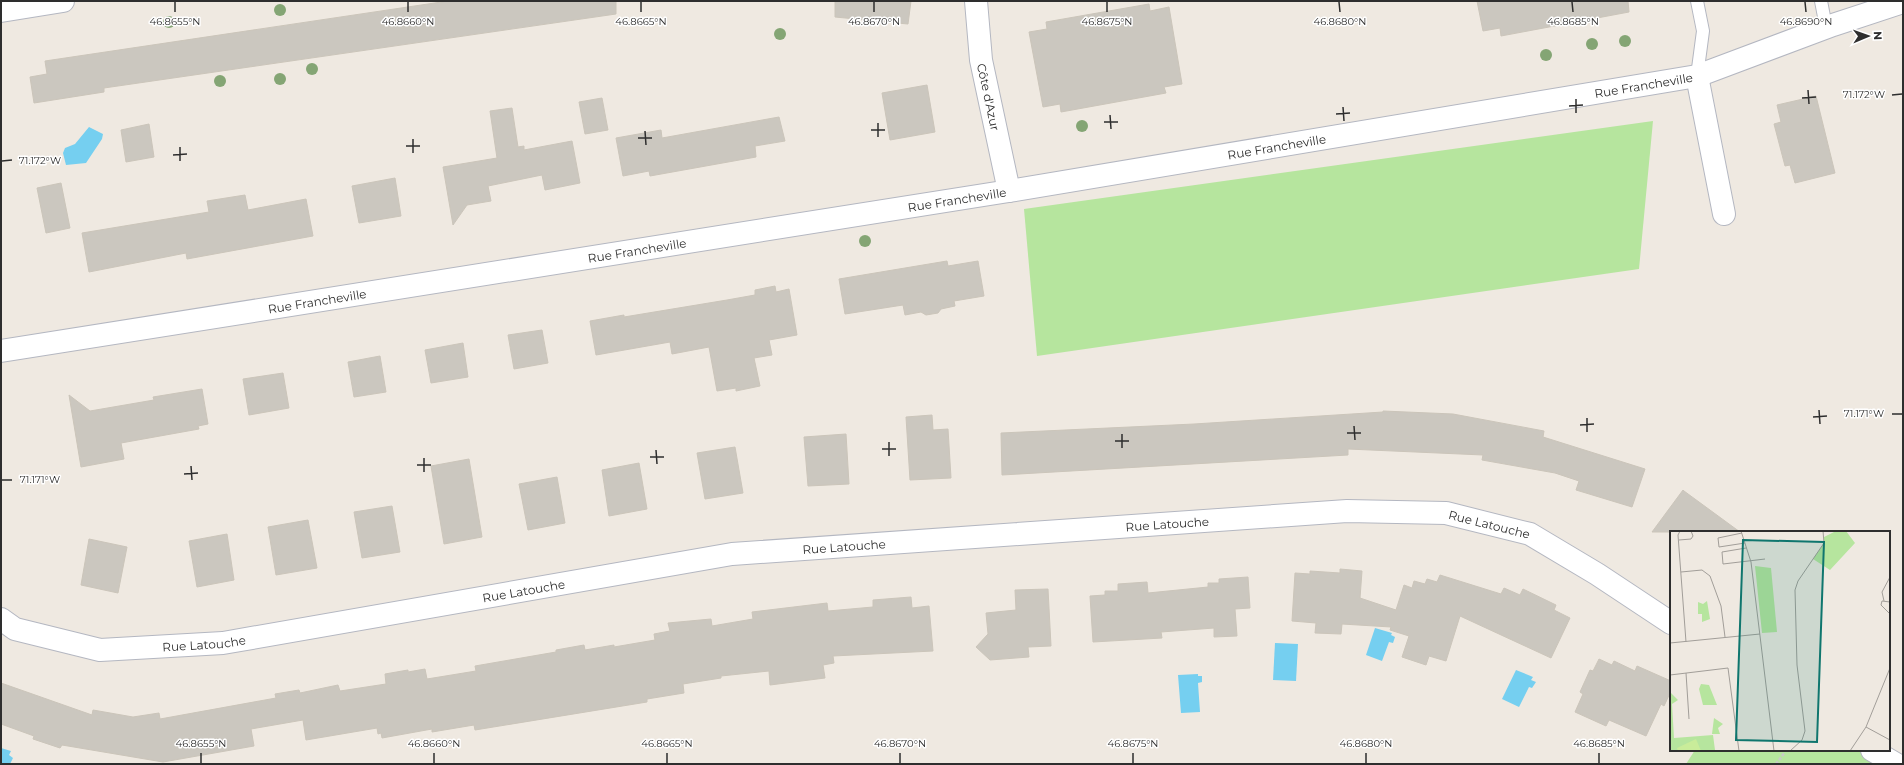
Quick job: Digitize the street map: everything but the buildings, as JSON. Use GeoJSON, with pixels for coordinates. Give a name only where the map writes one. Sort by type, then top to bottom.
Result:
{"type":"FeatureCollection","features":[{"type":"Feature","properties":{"kind":"street"},"geometry":{"type":"LineString","coordinates":[[1,11],[63,1]]}},
{"type":"Feature","properties":{"kind":"street","name":"Côte d'Azur"},"geometry":{"type":"LineString","coordinates":[[976,1],[981,60],[1009,192]]}},
{"type":"Feature","properties":{"kind":"street","name":"Rue Francheville"},"geometry":{"type":"LineString","coordinates":[[1,351],[1009,192],[1697,76],[1826,27],[1868,7],[1903,2]]}},
{"type":"Feature","properties":{"kind":"street"},"geometry":{"type":"LineString","coordinates":[[1697,76],[1724,214]]}},
{"type":"Feature","properties":{"kind":"street","name":"Rue Latouche"},"geometry":{"type":"LineString","coordinates":[[1,619],[15,629],[100,650],[223,642],[732,554],[1347,511],[1446,513],[1530,534],[1597,574],[1670,622]]}},
{"type":"Feature","properties":{"kind":"street"},"geometry":{"type":"LineString","coordinates":[[1874,751],[1896,764]]}},
{"type":"Feature","properties":{"kind":"lane"},"geometry":{"type":"LineString","coordinates":[[1697,1],[1703,32],[1697,76]]}},
{"type":"Feature","properties":{"kind":"lane"},"geometry":{"type":"LineString","coordinates":[[1821,1],[1826,27]]}},
{"type":"Feature","properties":{"kind":"path"},"geometry":{"type":"LineString","coordinates":[[1776,764],[1785,752]]}},
{"type":"Feature","properties":{"kind":"green space"},"geometry":{"type":"Polygon","coordinates":[[[1653,121],[1639,269],[1037,356],[1024,209],[1653,121]]]}},
{"type":"Feature","properties":{"kind":"green space"},"geometry":{"type":"Polygon","coordinates":[[[1694,751],[1874,751],[1896,764],[1686,764],[1694,751]]]}},
{"type":"Feature","properties":{"kind":"water"},"geometry":{"type":"Polygon","coordinates":[[[89,127],[103,134],[102,139],[86,163],[66,165],[63,153],[65,148],[75,144],[89,127]]]}},
{"type":"Feature","properties":{"kind":"water"},"geometry":{"type":"Polygon","coordinates":[[[1375,628],[1392,633],[1391,635],[1395,637],[1393,643],[1389,642],[1382,661],[1366,655],[1375,628]]]}},
{"type":"Feature","properties":{"kind":"water"},"geometry":{"type":"Polygon","coordinates":[[[1275,643],[1298,644],[1296,681],[1273,680],[1275,643]]]}},
{"type":"Feature","properties":{"kind":"water"},"geometry":{"type":"Polygon","coordinates":[[[1516,670],[1533,677],[1531,680],[1536,682],[1532,688],[1529,687],[1519,707],[1502,699],[1516,670]]]}},
{"type":"Feature","properties":{"kind":"water"},"geometry":{"type":"Polygon","coordinates":[[[1198,674],[1198,676],[1202,676],[1202,682],[1198,683],[1200,712],[1181,713],[1178,675],[1198,674]]]}},
{"type":"Feature","properties":{"kind":"water"},"geometry":{"type":"Polygon","coordinates":[[[1,748],[11,751],[9,755],[13,758],[10,764],[1,764],[1,748]]]}}]}
